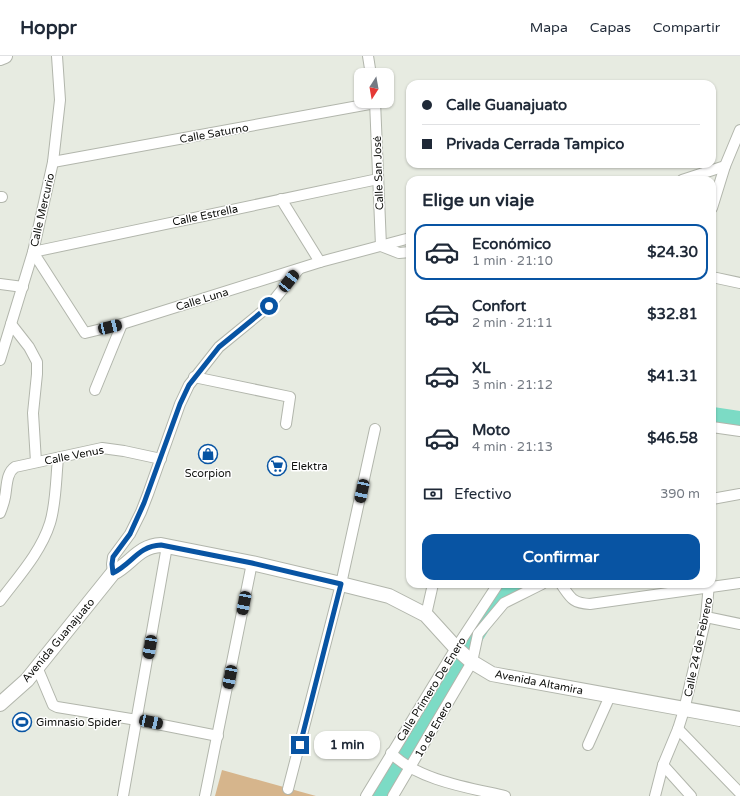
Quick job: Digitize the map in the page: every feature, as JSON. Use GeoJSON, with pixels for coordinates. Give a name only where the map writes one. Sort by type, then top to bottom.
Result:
{"type":"FeatureCollection","features":[{"type":"Feature","properties":{"kind":"street"},"geometry":{"type":"LineString","coordinates":[[0,58],[5,56]]}},
{"type":"Feature","properties":{"kind":"street","name":"Calle Mercurio"},"geometry":{"type":"LineString","coordinates":[[0,360],[33,252],[53,162],[60,100],[57,56]]}},
{"type":"Feature","properties":{"kind":"street"},"geometry":{"type":"LineString","coordinates":[[367,56],[370,68]]}},
{"type":"Feature","properties":{"kind":"street","name":"Calle Saturno"},"geometry":{"type":"LineString","coordinates":[[53,162],[354,106]]}},
{"type":"Feature","properties":{"kind":"street","name":"Calle San José"},"geometry":{"type":"LineString","coordinates":[[375,108],[381,246]]}},
{"type":"Feature","properties":{"kind":"street"},"geometry":{"type":"LineString","coordinates":[[716,195],[725,166],[740,130]]}},
{"type":"Feature","properties":{"kind":"street"},"geometry":{"type":"LineString","coordinates":[[694,176],[725,166]]}},
{"type":"Feature","properties":{"kind":"street","name":"Calle Estrella"},"geometry":{"type":"LineString","coordinates":[[33,252],[378,179]]}},
{"type":"Feature","properties":{"kind":"street"},"geometry":{"type":"LineString","coordinates":[[280,199],[320,262]]}},
{"type":"Feature","properties":{"kind":"street","name":"Calle Luna"},"geometry":{"type":"LineString","coordinates":[[33,252],[85,332],[122,324],[320,262],[406,239]]}},
{"type":"Feature","properties":{"kind":"street"},"geometry":{"type":"LineString","coordinates":[[381,246],[399,253],[406,252]]}},
{"type":"Feature","properties":{"kind":"street"},"geometry":{"type":"LineString","coordinates":[[113,573],[113,557],[135,524],[148,494],[183,397],[194,378],[219,347],[269,306],[299,269]]}},
{"type":"Feature","properties":{"kind":"street"},"geometry":{"type":"LineString","coordinates":[[716,278],[740,283]]}},
{"type":"Feature","properties":{"kind":"street"},"geometry":{"type":"LineString","coordinates":[[0,284],[23,287]]}},
{"type":"Feature","properties":{"kind":"street","name":"Calle Venus"},"geometry":{"type":"LineString","coordinates":[[11,324],[29,347],[37,362],[33,413],[36,462],[102,448],[161,458]]}},
{"type":"Feature","properties":{"kind":"street"},"geometry":{"type":"LineString","coordinates":[[95,390],[122,324]]}},
{"type":"Feature","properties":{"kind":"street"},"geometry":{"type":"LineString","coordinates":[[194,378],[290,396],[286,424]]}},
{"type":"Feature","properties":{"kind":"street"},"geometry":{"type":"LineString","coordinates":[[716,428],[740,431]]}},
{"type":"Feature","properties":{"kind":"street"},"geometry":{"type":"LineString","coordinates":[[288,789],[341,584],[375,429]]}},
{"type":"Feature","properties":{"kind":"street"},"geometry":{"type":"LineString","coordinates":[[0,601],[35,552],[46,532],[52,515],[58,458]]}},
{"type":"Feature","properties":{"kind":"street"},"geometry":{"type":"LineString","coordinates":[[0,513],[5,498],[8,475],[11,470],[15,467],[36,462]]}},
{"type":"Feature","properties":{"kind":"street"},"geometry":{"type":"LineString","coordinates":[[716,497],[740,494]]}},
{"type":"Feature","properties":{"kind":"street","name":"Avenida Altamira"},"geometry":{"type":"LineString","coordinates":[[113,573],[123,569],[145,548],[155,545],[167,546],[252,563],[388,596],[426,615],[456,648],[472,662],[492,674],[740,719]]}},
{"type":"Feature","properties":{"kind":"street"},"geometry":{"type":"LineString","coordinates":[[123,796],[167,546]]}},
{"type":"Feature","properties":{"kind":"street"},"geometry":{"type":"LineString","coordinates":[[205,796],[252,563]]}},
{"type":"Feature","properties":{"kind":"street","name":"Avenida Guanajuato"},"geometry":{"type":"LineString","coordinates":[[0,704],[27,680],[113,573]]}},
{"type":"Feature","properties":{"kind":"street"},"geometry":{"type":"LineString","coordinates":[[716,585],[740,583]]}},
{"type":"Feature","properties":{"kind":"street"},"geometry":{"type":"LineString","coordinates":[[426,615],[433,588]]}},
{"type":"Feature","properties":{"kind":"street","name":"Calle Primero De Enero"},"geometry":{"type":"LineString","coordinates":[[366,796],[393,755],[456,648],[495,588]]}},
{"type":"Feature","properties":{"kind":"street","name":"Calle Primero De Enero"},"geometry":{"type":"LineString","coordinates":[[472,662],[478,634],[504,604],[534,588]]}},
{"type":"Feature","properties":{"kind":"street"},"geometry":{"type":"LineString","coordinates":[[564,588],[571,598],[580,603],[590,604],[697,588]]}},
{"type":"Feature","properties":{"kind":"street","name":"Calle 24 de Febrero"},"geometry":{"type":"LineString","coordinates":[[655,796],[663,765],[684,710],[706,617],[710,588]]}},
{"type":"Feature","properties":{"kind":"street"},"geometry":{"type":"LineString","coordinates":[[706,617],[740,624]]}},
{"type":"Feature","properties":{"kind":"street","name":"1o de Enero"},"geometry":{"type":"LineString","coordinates":[[393,796],[408,766],[472,662]]}},
{"type":"Feature","properties":{"kind":"street"},"geometry":{"type":"LineString","coordinates":[[37,667],[53,704],[57,707],[137,720],[218,736]]}},
{"type":"Feature","properties":{"kind":"street"},"geometry":{"type":"LineString","coordinates":[[588,745],[610,696]]}},
{"type":"Feature","properties":{"kind":"street"},"geometry":{"type":"LineString","coordinates":[[678,729],[740,793]]}},
{"type":"Feature","properties":{"kind":"street"},"geometry":{"type":"LineString","coordinates":[[393,755],[408,766],[449,784],[505,796]]}},
{"type":"Feature","properties":{"kind":"street"},"geometry":{"type":"LineString","coordinates":[[663,765],[692,796]]}},
{"type":"Feature","properties":{"kind":"shaded area"},"geometry":{"type":"Polygon","coordinates":[[[222,770],[316,796],[215,796],[222,770]]]}},
{"type":"Feature","properties":{"kind":"waterway"},"geometry":{"type":"LineString","coordinates":[[716,419],[740,422]]}},
{"type":"Feature","properties":{"kind":"waterway"},"geometry":{"type":"LineString","coordinates":[[375,796],[400,761],[459,665],[468,643],[490,607],[513,588]]}},
{"type":"Feature","properties":{"kind":"place","name":"Scorpion"},"geometry":{"type":"Point","coordinates":[208,454]}},
{"type":"Feature","properties":{"kind":"place","name":"Elektra"},"geometry":{"type":"Point","coordinates":[277,466]}},
{"type":"Feature","properties":{"kind":"place","name":"Gimnasio Spider"},"geometry":{"type":"Point","coordinates":[22,722]}},
{"type":"Feature","properties":{"kind":"route"},"geometry":{"type":"LineString","coordinates":[[269,306],[219,347],[189,385],[180,404],[148,494],[130,534],[113,557],[112,564],[113,573],[123,569],[145,548],[161,545],[252,563],[341,584],[300,745]]}}]}
